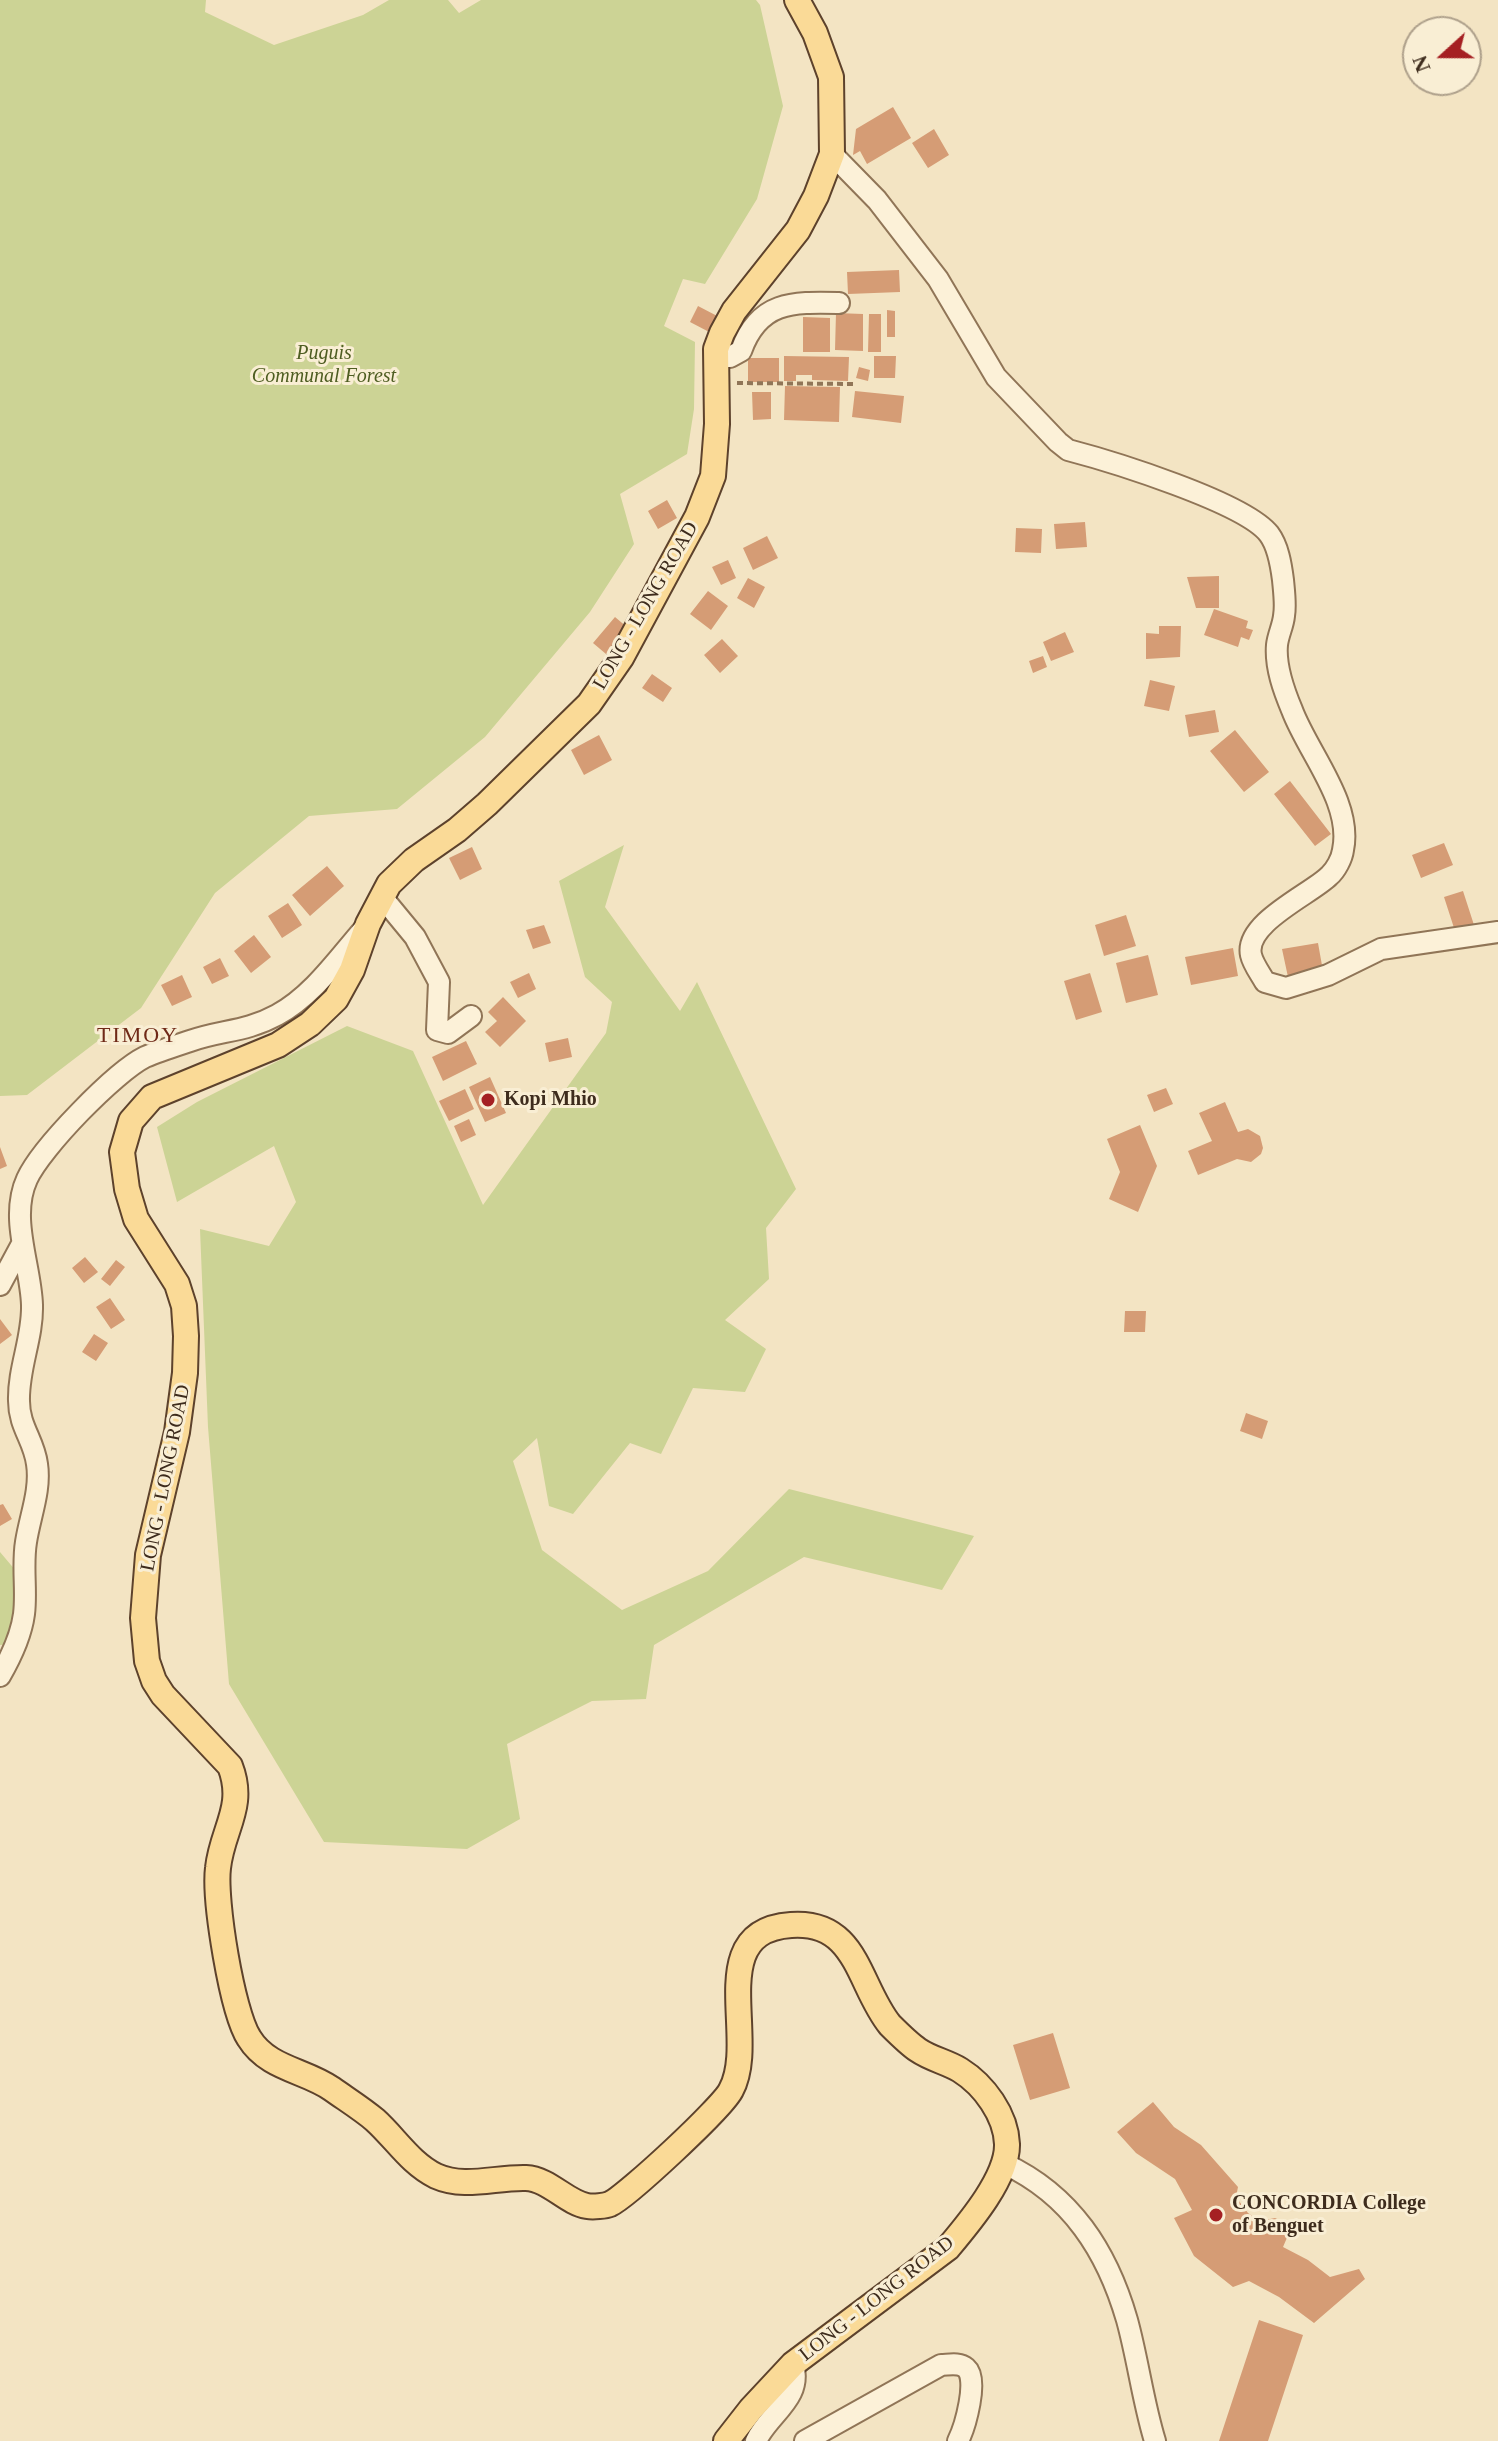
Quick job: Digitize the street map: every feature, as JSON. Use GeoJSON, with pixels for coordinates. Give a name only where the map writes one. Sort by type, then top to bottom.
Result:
{"type":"FeatureCollection","features":[{"type":"Feature","properties":{"kind":"main road","name":"LONG - LONG ROAD"},"geometry":{"type":"LineString","coordinates":[[726,2441],[793,2364],[948,2248],[968,2224],[1005,2164],[1007,2142],[999,2112],[982,2089],[960,2070],[919,2051],[889,2023],[852,1952],[826,1930],[796,1924],[774,1927],[755,1939],[742,1955],[738,1979],[740,2070],[730,2093],[633,2187],[608,2205],[585,2206],[531,2178],[460,2184],[435,2175],[409,2157],[394,2138],[362,2110],[325,2084],[269,2060],[250,2041],[239,2018],[218,1905],[218,1865],[236,1804],[235,1778],[230,1766],[163,1695],[147,1661],[143,1618],[148,1555],[177,1432],[185,1373],[186,1336],[184,1306],[177,1284],[136,1219],[127,1189],[122,1152],[131,1121],[152,1097],[278,1045],[310,1024],[336,999],[389,884],[414,860],[487,804],[589,704],[621,658],[697,517],[713,476],[717,424],[716,357],[722,333],[734,311],[798,230],[816,196],[832,154],[831,77],[815,33],[797,0]]}},
{"type":"Feature","properties":{"kind":"street"},"geometry":{"type":"LineString","coordinates":[[832,154],[877,200],[938,279],[996,377],[1058,442],[1068,450],[1163,479],[1229,507],[1271,536],[1283,579],[1285,615],[1276,648],[1282,686],[1294,717],[1341,808],[1345,828],[1343,851],[1330,876],[1271,917],[1252,944],[1250,952],[1265,982],[1286,988],[1328,975],[1381,949],[1498,932]]}},
{"type":"Feature","properties":{"kind":"street"},"geometry":{"type":"LineString","coordinates":[[716,357],[730,357],[741,351],[761,315],[773,308],[805,302],[839,303]]}},
{"type":"Feature","properties":{"kind":"street"},"geometry":{"type":"LineString","coordinates":[[382,897],[415,937],[439,982],[437,1030],[448,1033],[471,1016]]}},
{"type":"Feature","properties":{"kind":"street"},"geometry":{"type":"LineString","coordinates":[[0,1676],[17,1645],[24,1614],[26,1542],[37,1478],[37,1465],[23,1429],[18,1402],[33,1307],[22,1244],[27,1179],[57,1138],[117,1076],[144,1058],[192,1040],[244,1030],[278,1015],[300,1000],[368,924]]}},
{"type":"Feature","properties":{"kind":"street"},"geometry":{"type":"LineString","coordinates":[[0,1285],[22,1244]]}},
{"type":"Feature","properties":{"kind":"street"},"geometry":{"type":"LineString","coordinates":[[1005,2164],[1032,2177],[1073,2213],[1112,2278],[1127,2320],[1155,2441]]}},
{"type":"Feature","properties":{"kind":"street"},"geometry":{"type":"LineString","coordinates":[[756,2441],[792,2396],[795,2384],[793,2364]]}},
{"type":"Feature","properties":{"kind":"street"},"geometry":{"type":"LineString","coordinates":[[805,2441],[941,2365],[957,2364],[966,2368],[971,2378],[969,2408],[958,2441]]}},
{"type":"Feature","properties":{"kind":"path"},"geometry":{"type":"LineString","coordinates":[[715,383],[853,384]]}},
{"type":"Feature","properties":{"kind":"green space","name":"Puguis Communal Forest"},"geometry":{"type":"Polygon","coordinates":[[[0,0],[206,0],[205,12],[274,45],[363,15],[389,0],[448,0],[459,13],[481,0],[756,0],[760,5],[783,106],[757,199],[705,284],[683,279],[664,326],[695,342],[694,409],[687,454],[620,494],[634,544],[590,612],[485,737],[397,809],[309,816],[215,893],[141,1008],[27,1095],[0,1096],[0,0]]]}},
{"type":"Feature","properties":{"kind":"green space"},"geometry":{"type":"Polygon","coordinates":[[[624,845],[605,907],[680,1011],[697,982],[796,1189],[766,1228],[769,1279],[725,1320],[766,1349],[745,1392],[693,1388],[661,1454],[630,1443],[573,1514],[549,1506],[537,1438],[513,1461],[542,1550],[622,1610],[708,1571],[789,1489],[974,1536],[942,1590],[804,1557],[654,1645],[646,1699],[592,1701],[507,1744],[520,1819],[467,1849],[324,1842],[229,1684],[208,1427],[200,1229],[269,1246],[296,1202],[274,1146],[177,1202],[157,1127],[197,1102],[347,1026],[413,1051],[483,1205],[606,1033],[612,1002],[585,977],[559,881],[624,845]]]}},
{"type":"Feature","properties":{"kind":"green space"},"geometry":{"type":"Polygon","coordinates":[[[0,1552],[16,1571],[13,1644],[0,1645],[0,1552]]]}},
{"type":"Feature","properties":{"kind":"building"},"geometry":{"type":"Polygon","coordinates":[[[893,107],[911,138],[867,164],[860,151],[853,155],[856,129],[893,107]]]}},
{"type":"Feature","properties":{"kind":"building"},"geometry":{"type":"Polygon","coordinates":[[[934,129],[949,155],[928,168],[912,143],[934,129]]]}},
{"type":"Feature","properties":{"kind":"building"},"geometry":{"type":"Polygon","coordinates":[[[899,270],[900,292],[848,294],[847,272],[899,270]]]}},
{"type":"Feature","properties":{"kind":"building"},"geometry":{"type":"Polygon","coordinates":[[[698,306],[721,318],[713,334],[690,322],[698,306]]]}},
{"type":"Feature","properties":{"kind":"building"},"geometry":{"type":"Polygon","coordinates":[[[887,310],[895,311],[895,337],[887,337],[887,310]]]}},
{"type":"Feature","properties":{"kind":"building"},"geometry":{"type":"Polygon","coordinates":[[[836,313],[863,314],[863,351],[835,350],[836,313]]]}},
{"type":"Feature","properties":{"kind":"building"},"geometry":{"type":"Polygon","coordinates":[[[869,314],[881,314],[881,352],[868,352],[869,314]]]}},
{"type":"Feature","properties":{"kind":"building"},"geometry":{"type":"Polygon","coordinates":[[[803,317],[830,318],[830,352],[803,352],[803,317]]]}},
{"type":"Feature","properties":{"kind":"building"},"geometry":{"type":"Polygon","coordinates":[[[784,356],[849,357],[848,381],[812,380],[812,375],[796,375],[796,381],[784,381],[784,356]]]}},
{"type":"Feature","properties":{"kind":"building"},"geometry":{"type":"Polygon","coordinates":[[[874,356],[896,356],[895,378],[874,378],[874,356]]]}},
{"type":"Feature","properties":{"kind":"building"},"geometry":{"type":"Polygon","coordinates":[[[748,358],[779,358],[779,382],[748,382],[748,358]]]}},
{"type":"Feature","properties":{"kind":"building"},"geometry":{"type":"Polygon","coordinates":[[[859,367],[870,370],[868,381],[856,378],[859,367]]]}},
{"type":"Feature","properties":{"kind":"building"},"geometry":{"type":"Polygon","coordinates":[[[785,386],[840,387],[839,422],[784,420],[785,386]]]}},
{"type":"Feature","properties":{"kind":"building"},"geometry":{"type":"Polygon","coordinates":[[[855,391],[904,396],[901,423],[852,417],[855,391]]]}},
{"type":"Feature","properties":{"kind":"building"},"geometry":{"type":"Polygon","coordinates":[[[752,392],[771,392],[771,419],[753,420],[752,392]]]}},
{"type":"Feature","properties":{"kind":"building"},"geometry":{"type":"Polygon","coordinates":[[[667,500],[677,518],[658,529],[648,511],[667,500]]]}},
{"type":"Feature","properties":{"kind":"building"},"geometry":{"type":"Polygon","coordinates":[[[1085,522],[1087,547],[1056,549],[1054,524],[1085,522]]]}},
{"type":"Feature","properties":{"kind":"building"},"geometry":{"type":"Polygon","coordinates":[[[1016,528],[1042,529],[1041,553],[1015,552],[1016,528]]]}},
{"type":"Feature","properties":{"kind":"building"},"geometry":{"type":"Polygon","coordinates":[[[767,536],[778,558],[753,570],[743,548],[767,536]]]}},
{"type":"Feature","properties":{"kind":"building"},"geometry":{"type":"Polygon","coordinates":[[[728,560],[736,578],[721,585],[712,567],[728,560]]]}},
{"type":"Feature","properties":{"kind":"building"},"geometry":{"type":"Polygon","coordinates":[[[1219,576],[1219,608],[1196,608],[1187,577],[1219,576]]]}},
{"type":"Feature","properties":{"kind":"building"},"geometry":{"type":"Polygon","coordinates":[[[748,578],[765,587],[754,608],[737,598],[748,578]]]}},
{"type":"Feature","properties":{"kind":"building"},"geometry":{"type":"Polygon","coordinates":[[[708,591],[728,606],[711,630],[690,614],[708,591]]]}},
{"type":"Feature","properties":{"kind":"building"},"geometry":{"type":"Polygon","coordinates":[[[1214,609],[1248,621],[1246,628],[1253,630],[1249,640],[1241,637],[1238,647],[1204,635],[1214,609]]]}},
{"type":"Feature","properties":{"kind":"building"},"geometry":{"type":"Polygon","coordinates":[[[615,617],[628,628],[606,654],[593,643],[615,617]]]}},
{"type":"Feature","properties":{"kind":"building"},"geometry":{"type":"Polygon","coordinates":[[[1159,626],[1181,626],[1180,657],[1146,659],[1146,633],[1159,634],[1159,626]]]}},
{"type":"Feature","properties":{"kind":"building"},"geometry":{"type":"Polygon","coordinates":[[[1065,632],[1074,652],[1051,661],[1043,642],[1065,632]]]}},
{"type":"Feature","properties":{"kind":"building"},"geometry":{"type":"Polygon","coordinates":[[[722,639],[738,656],[720,673],[704,655],[722,639]]]}},
{"type":"Feature","properties":{"kind":"building"},"geometry":{"type":"Polygon","coordinates":[[[1043,656],[1047,667],[1033,673],[1029,661],[1043,656]]]}},
{"type":"Feature","properties":{"kind":"building"},"geometry":{"type":"Polygon","coordinates":[[[652,674],[672,688],[663,702],[642,688],[652,674]]]}},
{"type":"Feature","properties":{"kind":"building"},"geometry":{"type":"Polygon","coordinates":[[[1150,680],[1175,686],[1169,711],[1144,706],[1150,680]]]}},
{"type":"Feature","properties":{"kind":"building"},"geometry":{"type":"Polygon","coordinates":[[[1215,710],[1219,732],[1189,737],[1185,715],[1215,710]]]}},
{"type":"Feature","properties":{"kind":"building"},"geometry":{"type":"Polygon","coordinates":[[[1235,730],[1269,772],[1244,792],[1210,751],[1235,730]]]}},
{"type":"Feature","properties":{"kind":"building"},"geometry":{"type":"Polygon","coordinates":[[[599,735],[612,760],[584,775],[571,750],[599,735]]]}},
{"type":"Feature","properties":{"kind":"building"},"geometry":{"type":"Polygon","coordinates":[[[1290,781],[1331,834],[1315,846],[1274,794],[1290,781]]]}},
{"type":"Feature","properties":{"kind":"building"},"geometry":{"type":"Polygon","coordinates":[[[1444,843],[1453,865],[1421,878],[1412,855],[1444,843]]]}},
{"type":"Feature","properties":{"kind":"building"},"geometry":{"type":"Polygon","coordinates":[[[472,847],[482,869],[460,880],[449,858],[472,847]]]}},
{"type":"Feature","properties":{"kind":"building"},"geometry":{"type":"Polygon","coordinates":[[[327,866],[344,886],[310,916],[292,895],[327,866]]]}},
{"type":"Feature","properties":{"kind":"building"},"geometry":{"type":"Polygon","coordinates":[[[1463,891],[1474,925],[1455,931],[1444,897],[1463,891]]]}},
{"type":"Feature","properties":{"kind":"building"},"geometry":{"type":"Polygon","coordinates":[[[288,903],[302,925],[282,938],[268,916],[288,903]]]}},
{"type":"Feature","properties":{"kind":"building"},"geometry":{"type":"Polygon","coordinates":[[[1126,915],[1136,946],[1104,956],[1095,925],[1126,915]]]}},
{"type":"Feature","properties":{"kind":"building"},"geometry":{"type":"Polygon","coordinates":[[[544,925],[551,943],[533,949],[526,930],[544,925]]]}},
{"type":"Feature","properties":{"kind":"building"},"geometry":{"type":"Polygon","coordinates":[[[254,935],[271,957],[251,973],[234,951],[254,935]]]}},
{"type":"Feature","properties":{"kind":"building"},"geometry":{"type":"Polygon","coordinates":[[[1318,943],[1323,971],[1288,977],[1282,949],[1318,943]]]}},
{"type":"Feature","properties":{"kind":"building"},"geometry":{"type":"Polygon","coordinates":[[[1233,948],[1238,976],[1191,985],[1185,957],[1233,948]]]}},
{"type":"Feature","properties":{"kind":"building"},"geometry":{"type":"Polygon","coordinates":[[[1148,955],[1158,995],[1126,1003],[1116,963],[1148,955]]]}},
{"type":"Feature","properties":{"kind":"building"},"geometry":{"type":"Polygon","coordinates":[[[220,958],[229,976],[212,984],[203,967],[220,958]]]}},
{"type":"Feature","properties":{"kind":"building"},"geometry":{"type":"Polygon","coordinates":[[[529,973],[536,989],[518,998],[510,982],[529,973]]]}},
{"type":"Feature","properties":{"kind":"building"},"geometry":{"type":"Polygon","coordinates":[[[1090,973],[1102,1012],[1076,1020],[1064,981],[1090,973]]]}},
{"type":"Feature","properties":{"kind":"building"},"geometry":{"type":"Polygon","coordinates":[[[182,975],[192,997],[172,1006],[161,985],[182,975]]]}},
{"type":"Feature","properties":{"kind":"building"},"geometry":{"type":"Polygon","coordinates":[[[503,997],[526,1021],[500,1047],[485,1032],[497,1021],[488,1012],[503,997]]]}},
{"type":"Feature","properties":{"kind":"building"},"geometry":{"type":"Polygon","coordinates":[[[568,1038],[572,1057],[549,1062],[545,1043],[568,1038]]]}},
{"type":"Feature","properties":{"kind":"building"},"geometry":{"type":"Polygon","coordinates":[[[466,1041],[477,1064],[443,1081],[432,1057],[466,1041]]]}},
{"type":"Feature","properties":{"kind":"building","name":"Kopi Mhio"},"geometry":{"type":"Polygon","coordinates":[[[490,1077],[506,1113],[485,1122],[469,1087],[490,1077]]]}},
{"type":"Feature","properties":{"kind":"building"},"geometry":{"type":"Polygon","coordinates":[[[1166,1088],[1173,1104],[1154,1112],[1147,1095],[1166,1088]]]}},
{"type":"Feature","properties":{"kind":"building"},"geometry":{"type":"Polygon","coordinates":[[[465,1089],[474,1109],[449,1121],[439,1101],[465,1089]]]}},
{"type":"Feature","properties":{"kind":"building"},"geometry":{"type":"Polygon","coordinates":[[[1225,1102],[1238,1132],[1248,1129],[1260,1136],[1261,1154],[1251,1162],[1237,1159],[1198,1175],[1188,1151],[1212,1141],[1199,1113],[1225,1102]]]}},
{"type":"Feature","properties":{"kind":"building"},"geometry":{"type":"Polygon","coordinates":[[[469,1119],[476,1135],[461,1142],[454,1126],[469,1119]]]}},
{"type":"Feature","properties":{"kind":"building"},"geometry":{"type":"Polygon","coordinates":[[[1140,1125],[1157,1166],[1138,1212],[1109,1199],[1120,1172],[1107,1139],[1140,1125]]]}},
{"type":"Feature","properties":{"kind":"building"},"geometry":{"type":"Polygon","coordinates":[[[0,1147],[7,1166],[0,1169],[0,1147]]]}},
{"type":"Feature","properties":{"kind":"building"},"geometry":{"type":"Polygon","coordinates":[[[85,1257],[98,1272],[84,1283],[72,1268],[85,1257]]]}},
{"type":"Feature","properties":{"kind":"building"},"geometry":{"type":"Polygon","coordinates":[[[116,1260],[125,1267],[110,1286],[101,1279],[116,1260]]]}},
{"type":"Feature","properties":{"kind":"building"},"geometry":{"type":"Polygon","coordinates":[[[110,1298],[125,1320],[111,1329],[96,1307],[110,1298]]]}},
{"type":"Feature","properties":{"kind":"building"},"geometry":{"type":"Polygon","coordinates":[[[1125,1311],[1146,1311],[1145,1332],[1124,1332],[1125,1311]]]}},
{"type":"Feature","properties":{"kind":"building"},"geometry":{"type":"Polygon","coordinates":[[[0,1319],[12,1335],[0,1344],[0,1319]]]}},
{"type":"Feature","properties":{"kind":"building"},"geometry":{"type":"Polygon","coordinates":[[[94,1334],[108,1343],[96,1361],[82,1352],[94,1334]]]}},
{"type":"Feature","properties":{"kind":"building"},"geometry":{"type":"Polygon","coordinates":[[[1246,1413],[1268,1421],[1262,1439],[1240,1431],[1246,1413]]]}},
{"type":"Feature","properties":{"kind":"building"},"geometry":{"type":"Polygon","coordinates":[[[3,1504],[12,1519],[0,1526],[0,1505],[3,1504]]]}},
{"type":"Feature","properties":{"kind":"building"},"geometry":{"type":"Polygon","coordinates":[[[1053,2033],[1070,2088],[1030,2100],[1013,2045],[1053,2033]]]}},
{"type":"Feature","properties":{"kind":"building","name":"CONCORDIA College of Benguet"},"geometry":{"type":"Polygon","coordinates":[[[1153,2102],[1174,2127],[1201,2145],[1238,2187],[1236,2197],[1248,2213],[1260,2221],[1275,2218],[1292,2226],[1283,2247],[1308,2260],[1330,2277],[1359,2269],[1365,2279],[1314,2323],[1279,2297],[1249,2281],[1233,2287],[1194,2256],[1174,2218],[1192,2210],[1175,2179],[1136,2153],[1117,2132],[1153,2102]]]}},
{"type":"Feature","properties":{"kind":"building"},"geometry":{"type":"Polygon","coordinates":[[[1259,2320],[1303,2335],[1268,2441],[1219,2441],[1259,2320]]]}},
{"type":"Feature","properties":{"kind":"place","name":"Kopi Mhio"},"geometry":{"type":"Point","coordinates":[488,1100]}},
{"type":"Feature","properties":{"kind":"place","name":"CONCORDIA College of Benguet"},"geometry":{"type":"Point","coordinates":[1216,2215]}},
{"type":"Feature","properties":{"kind":"district","name":"TIMOY"},"geometry":{"type":"Point","coordinates":[138,1036]}}]}
